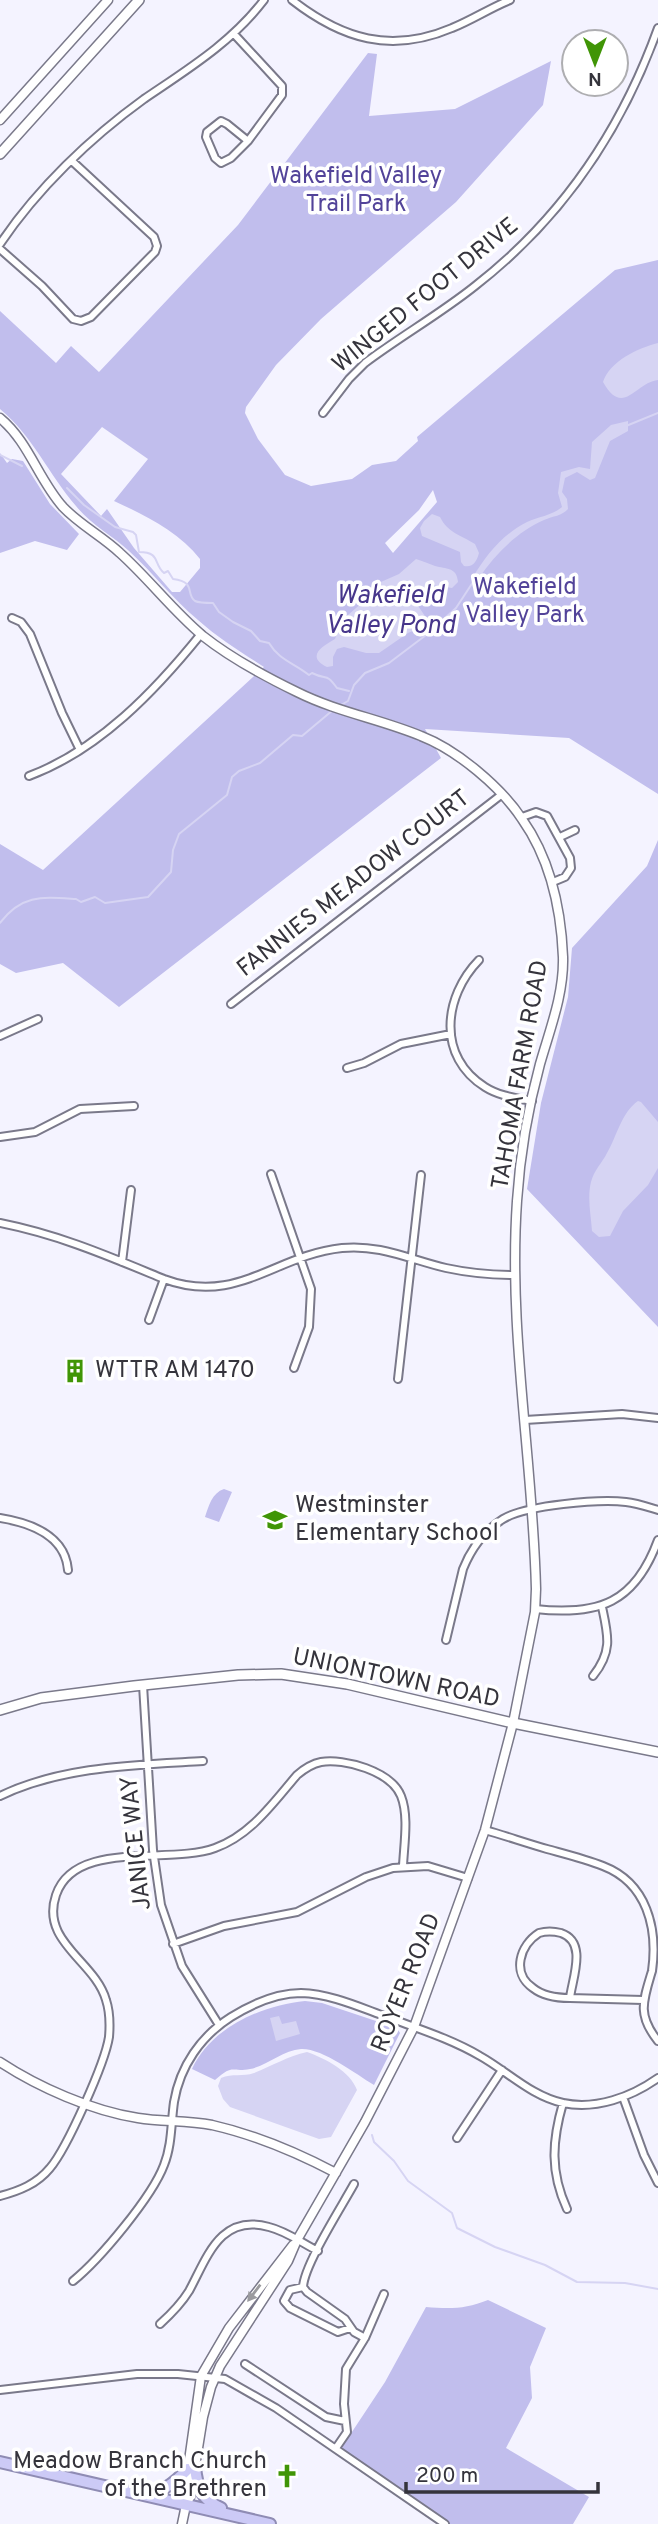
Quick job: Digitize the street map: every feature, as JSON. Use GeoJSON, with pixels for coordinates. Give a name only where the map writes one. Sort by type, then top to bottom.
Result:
{"type":"FeatureCollection","features":[{"type":"Feature","properties":{"kind":"highway"},"geometry":{"type":"LineString","coordinates":[[0,2462],[270,2524]]}},
{"type":"Feature","properties":{"kind":"highway"},"geometry":{"type":"LineString","coordinates":[[122,2490],[166,2489],[191,2468],[203,2497],[209,2503],[240,2517]]}},
{"type":"Feature","properties":{"kind":"main road"},"geometry":{"type":"LineString","coordinates":[[0,154],[139,0]]}},
{"type":"Feature","properties":{"kind":"main road","name":"UNIONTOWN ROAD"},"geometry":{"type":"LineString","coordinates":[[0,1710],[41,1698],[238,1675],[281,1674],[347,1684],[513,1723],[658,1752]]}},
{"type":"Feature","properties":{"kind":"street"},"geometry":{"type":"LineString","coordinates":[[0,120],[108,0]]}},
{"type":"Feature","properties":{"kind":"street"},"geometry":{"type":"LineString","coordinates":[[72,161],[154,237],[157,246],[155,252],[91,317],[82,321],[73,319],[0,247],[30,207],[72,161],[123,116],[203,60],[234,34],[264,0]]}},
{"type":"Feature","properties":{"kind":"street"},"geometry":{"type":"LineString","coordinates":[[292,0],[323,22],[345,33],[375,41],[399,42],[442,32],[510,0]]}},
{"type":"Feature","properties":{"kind":"street","name":"WINGED FOOT DRIVE"},"geometry":{"type":"LineString","coordinates":[[323,413],[365,363],[491,274],[526,243],[552,214],[587,170],[613,129],[658,28]]}},
{"type":"Feature","properties":{"kind":"street"},"geometry":{"type":"LineString","coordinates":[[234,34],[282,86],[282,95],[248,141],[231,158],[221,163],[215,158],[206,134],[223,121],[248,141]]}},
{"type":"Feature","properties":{"kind":"street","name":"TAHOMA FARM ROAD"},"geometry":{"type":"LineString","coordinates":[[0,418],[23,442],[65,509],[120,552],[201,634],[236,660],[330,707],[424,737],[474,769],[522,817],[554,882],[561,927],[563,972],[560,997],[532,1101],[517,1196],[517,1335],[536,1570],[536,1609],[513,1723]]}},
{"type":"Feature","properties":{"kind":"street"},"geometry":{"type":"LineString","coordinates":[[12,618],[21,622],[30,634],[80,750]]}},
{"type":"Feature","properties":{"kind":"street"},"geometry":{"type":"LineString","coordinates":[[29,776],[58,764],[112,725],[153,689],[201,634]]}},
{"type":"Feature","properties":{"kind":"street","name":"FANNIES MEADOW COURT"},"geometry":{"type":"LineString","coordinates":[[231,1004],[501,795]]}},
{"type":"Feature","properties":{"kind":"street"},"geometry":{"type":"LineString","coordinates":[[522,817],[536,812],[543,813],[550,819],[560,837],[570,858],[571,868],[565,877],[554,882]]}},
{"type":"Feature","properties":{"kind":"street"},"geometry":{"type":"LineString","coordinates":[[560,837],[575,830]]}},
{"type":"Feature","properties":{"kind":"street"},"geometry":{"type":"LineString","coordinates":[[479,960],[463,980],[454,997],[450,1014],[451,1034],[458,1056],[476,1080],[492,1091],[532,1101]]}},
{"type":"Feature","properties":{"kind":"street"},"geometry":{"type":"LineString","coordinates":[[0,1036],[38,1019]]}},
{"type":"Feature","properties":{"kind":"street"},"geometry":{"type":"LineString","coordinates":[[346,1068],[364,1063],[401,1044],[451,1034]]}},
{"type":"Feature","properties":{"kind":"street"},"geometry":{"type":"LineString","coordinates":[[0,1137],[35,1132],[80,1109],[134,1107]]}},
{"type":"Feature","properties":{"kind":"street"},"geometry":{"type":"LineString","coordinates":[[271,1174],[311,1289],[312,1312],[306,1340],[294,1368]]}},
{"type":"Feature","properties":{"kind":"street"},"geometry":{"type":"LineString","coordinates":[[398,1379],[421,1175]]}},
{"type":"Feature","properties":{"kind":"street"},"geometry":{"type":"LineString","coordinates":[[122,1262],[131,1190]]}},
{"type":"Feature","properties":{"kind":"street"},"geometry":{"type":"LineString","coordinates":[[0,1223],[38,1230],[179,1285],[220,1287],[253,1279],[301,1257],[359,1247],[384,1250],[462,1271],[515,1275]]}},
{"type":"Feature","properties":{"kind":"street"},"geometry":{"type":"LineString","coordinates":[[149,1320],[164,1279]]}},
{"type":"Feature","properties":{"kind":"street"},"geometry":{"type":"LineString","coordinates":[[525,1420],[622,1414],[658,1418]]}},
{"type":"Feature","properties":{"kind":"street"},"geometry":{"type":"LineString","coordinates":[[446,1640],[463,1569],[474,1547],[486,1532],[504,1519],[531,1509],[615,1502],[658,1510]]}},
{"type":"Feature","properties":{"kind":"street"},"geometry":{"type":"LineString","coordinates":[[0,1518],[28,1525],[54,1539],[67,1558],[68,1570]]}},
{"type":"Feature","properties":{"kind":"street"},"geometry":{"type":"LineString","coordinates":[[536,1609],[578,1611],[602,1607],[632,1588],[646,1569],[658,1540]]}},
{"type":"Feature","properties":{"kind":"street"},"geometry":{"type":"LineString","coordinates":[[593,1676],[604,1661],[608,1644],[602,1607]]}},
{"type":"Feature","properties":{"kind":"street","name":"JANICE WAY"},"geometry":{"type":"LineString","coordinates":[[143,1685],[154,1856],[161,1905],[173,1944],[195,1989],[219,2025]]}},
{"type":"Feature","properties":{"kind":"street","name":"ROYER ROAD"},"geometry":{"type":"LineString","coordinates":[[183,2524],[186,2505],[184,2496],[214,2377],[288,2261],[297,2240],[383,2090],[414,2027],[485,1830],[513,1723]]}},
{"type":"Feature","properties":{"kind":"street"},"geometry":{"type":"LineString","coordinates":[[0,1796],[48,1777],[148,1764],[203,1761]]}},
{"type":"Feature","properties":{"kind":"street"},"geometry":{"type":"LineString","coordinates":[[0,2196],[33,2184],[49,2170],[62,2149],[106,2048],[109,2014],[101,1986],[57,1933],[53,1916],[55,1898],[71,1872],[90,1862],[201,1852],[226,1843],[253,1825],[297,1774],[327,1761],[377,1772],[398,1790],[404,1811],[403,1866]]}},
{"type":"Feature","properties":{"kind":"street"},"geometry":{"type":"LineString","coordinates":[[485,1830],[605,1866],[629,1881],[641,1894],[651,1911],[657,1936],[656,1957],[643,2000],[647,2026],[658,2041]]}},
{"type":"Feature","properties":{"kind":"street"},"geometry":{"type":"LineString","coordinates":[[173,1944],[224,1926],[297,1912],[366,1877],[403,1866],[436,1868],[468,1878]]}},
{"type":"Feature","properties":{"kind":"street"},"geometry":{"type":"LineString","coordinates":[[570,1998],[578,1958],[572,1942],[559,1933],[538,1933],[522,1952],[520,1969],[528,1984],[541,1993],[570,1998],[643,2000]]}},
{"type":"Feature","properties":{"kind":"street"},"geometry":{"type":"LineString","coordinates":[[73,2281],[106,2248],[161,2173],[169,2152],[174,2101],[183,2073],[195,2050],[219,2025],[260,2001],[300,1993],[329,1997],[456,2043],[533,2091],[563,2103],[587,2104],[623,2097],[658,2078]]}},
{"type":"Feature","properties":{"kind":"street"},"geometry":{"type":"LineString","coordinates":[[1,2064],[83,2103],[119,2115],[208,2124],[285,2148],[336,2173]]}},
{"type":"Feature","properties":{"kind":"street"},"geometry":{"type":"LineString","coordinates":[[457,2138],[502,2070]]}},
{"type":"Feature","properties":{"kind":"street"},"geometry":{"type":"LineString","coordinates":[[623,2097],[643,2155],[658,2183]]}},
{"type":"Feature","properties":{"kind":"street"},"geometry":{"type":"LineString","coordinates":[[563,2103],[553,2143],[553,2163],[559,2190],[567,2209]]}},
{"type":"Feature","properties":{"kind":"street"},"geometry":{"type":"LineString","coordinates":[[355,2184],[318,2250],[303,2287],[365,2338]]}},
{"type":"Feature","properties":{"kind":"street"},"geometry":{"type":"LineString","coordinates":[[160,2323],[188,2293],[214,2244],[231,2229],[264,2225],[318,2250]]}},
{"type":"Feature","properties":{"kind":"street","name":"ROYER ROAD"},"geometry":{"type":"LineString","coordinates":[[191,2468],[201,2376],[244,2307],[297,2240]]}},
{"type":"Feature","properties":{"kind":"street"},"geometry":{"type":"LineString","coordinates":[[303,2287],[290,2290],[284,2301],[290,2308],[338,2332],[350,2328]]}},
{"type":"Feature","properties":{"kind":"street"},"geometry":{"type":"LineString","coordinates":[[336,2448],[346,2437],[346,2369],[365,2338],[384,2294]]}},
{"type":"Feature","properties":{"kind":"street"},"geometry":{"type":"LineString","coordinates":[[245,2364],[326,2417],[345,2421]]}},
{"type":"Feature","properties":{"kind":"street"},"geometry":{"type":"LineString","coordinates":[[0,2390],[137,2374],[201,2376],[230,2381],[336,2448],[445,2524]]}},
{"type":"Feature","properties":{"kind":"green space","name":"Wakefield Valley Park"},"geometry":{"type":"Polygon","coordinates":[[[368,53],[377,54],[369,116],[455,109],[551,61],[543,105],[456,202],[321,319],[276,365],[246,407],[245,413],[258,439],[285,475],[311,486],[352,479],[372,465],[396,461],[418,441],[417,437],[615,270],[658,260],[658,794],[569,738],[425,729],[441,758],[119,1007],[63,963],[16,973],[0,964],[0,844],[43,870],[264,667],[206,627],[129,551],[82,512],[66,494],[22,431],[0,409],[0,311],[56,363],[71,346],[99,372],[238,225],[368,53]],[[102,427],[61,474],[101,516],[107,509],[134,548],[172,592],[180,592],[200,568],[200,559],[172,532],[114,501],[148,459],[102,427]],[[433,490],[419,510],[385,543],[393,553],[437,502],[433,490]]]}},
{"type":"Feature","properties":{"kind":"green space"},"geometry":{"type":"Polygon","coordinates":[[[0,453],[7,463],[12,459],[23,461],[50,504],[79,534],[67,550],[35,541],[0,553],[0,453]]]}},
{"type":"Feature","properties":{"kind":"green space"},"geometry":{"type":"Polygon","coordinates":[[[658,840],[658,1327],[527,1189],[541,1103],[568,997],[572,948],[647,866],[658,840]]]}},
{"type":"Feature","properties":{"kind":"green space"},"geometry":{"type":"Polygon","coordinates":[[[224,1489],[232,1492],[219,1522],[205,1517],[214,1496],[224,1489]]]}},
{"type":"Feature","properties":{"kind":"green space"},"geometry":{"type":"Polygon","coordinates":[[[305,2001],[322,2003],[397,2028],[400,2033],[374,2085],[329,2057],[301,2049],[256,2067],[230,2070],[215,2080],[192,2069],[212,2041],[225,2030],[272,2007],[305,2001]]]}},
{"type":"Feature","properties":{"kind":"green space"},"geometry":{"type":"Polygon","coordinates":[[[488,2300],[546,2328],[530,2367],[532,2398],[506,2448],[589,2497],[573,2524],[447,2524],[340,2450],[385,2382],[426,2307],[458,2308],[488,2300]]]}},
{"type":"Feature","properties":{"kind":"water"},"geometry":{"type":"Polygon","coordinates":[[[658,343],[658,380],[623,398],[610,392],[603,382],[612,368],[634,352],[658,343]]]}},
{"type":"Feature","properties":{"kind":"water"},"geometry":{"type":"Polygon","coordinates":[[[628,421],[628,431],[610,441],[595,478],[590,480],[577,472],[565,478],[562,492],[567,499],[568,509],[516,537],[499,552],[479,578],[473,577],[490,553],[510,533],[527,522],[562,507],[558,493],[561,472],[579,467],[590,469],[592,442],[611,425],[628,421]]]}},
{"type":"Feature","properties":{"kind":"water"},"geometry":{"type":"Polygon","coordinates":[[[432,514],[440,517],[451,530],[475,544],[479,553],[472,565],[464,566],[460,552],[422,536],[420,528],[432,514]]]}},
{"type":"Feature","properties":{"kind":"water","name":"Wakefield Valley Pond"},"geometry":{"type":"Polygon","coordinates":[[[416,559],[450,570],[456,574],[458,582],[452,588],[431,585],[416,596],[416,603],[425,616],[422,627],[408,633],[379,653],[366,653],[344,647],[337,649],[333,666],[327,667],[321,663],[317,659],[318,652],[335,639],[341,623],[340,618],[348,615],[363,602],[374,585],[399,574],[416,559]]]}},
{"type":"Feature","properties":{"kind":"water"},"geometry":{"type":"Polygon","coordinates":[[[638,1101],[658,1122],[658,1168],[648,1185],[623,1211],[610,1236],[599,1237],[592,1231],[589,1200],[591,1182],[623,1118],[638,1101]]]}},
{"type":"Feature","properties":{"kind":"water"},"geometry":{"type":"Polygon","coordinates":[[[279,2016],[282,2024],[296,2021],[300,2034],[276,2041],[270,2018],[279,2016]]]}},
{"type":"Feature","properties":{"kind":"water"},"geometry":{"type":"Polygon","coordinates":[[[307,2052],[343,2071],[357,2090],[331,2137],[319,2139],[230,2107],[223,2099],[218,2086],[221,2078],[254,2073],[307,2052]]]}},
{"type":"Feature","properties":{"kind":"waterway"},"geometry":{"type":"LineString","coordinates":[[626,426],[658,413]]}},
{"type":"Feature","properties":{"kind":"waterway"},"geometry":{"type":"LineString","coordinates":[[0,455],[22,466]]}},
{"type":"Feature","properties":{"kind":"waterway"},"geometry":{"type":"LineString","coordinates":[[67,488],[84,505],[115,527],[133,532],[139,552],[154,556],[164,573],[168,571],[173,579],[188,585],[195,601],[213,603],[219,612],[251,631],[260,641],[269,643],[287,661],[309,675],[312,673],[326,678],[337,688],[349,691]]}},
{"type":"Feature","properties":{"kind":"waterway"},"geometry":{"type":"LineString","coordinates":[[341,705],[348,701],[354,685],[365,673],[389,663],[456,608],[477,576]]}},
{"type":"Feature","properties":{"kind":"waterway"},"geometry":{"type":"LineString","coordinates":[[0,923],[17,907],[34,899],[64,898],[81,902],[95,897],[105,903],[148,897],[171,872],[173,850],[179,834],[227,795],[232,777],[239,771],[260,763],[293,735],[302,736],[333,710]]}},
{"type":"Feature","properties":{"kind":"waterway"},"geometry":{"type":"LineString","coordinates":[[372,2135],[374,2142],[394,2161],[408,2181],[452,2213],[457,2228],[495,2247],[545,2265],[577,2282],[625,2283],[658,2289]]}},
{"type":"Feature","properties":{"kind":"place","name":"WTTR AM 1470"},"geometry":{"type":"Point","coordinates":[75,1371]}},
{"type":"Feature","properties":{"kind":"place","name":"Westminster Elementary School"},"geometry":{"type":"Point","coordinates":[275,1520]}},
{"type":"Feature","properties":{"kind":"place","name":"Meadow Branch Church of the Brethren"},"geometry":{"type":"Point","coordinates":[287,2476]}},
{"type":"Feature","properties":{"kind":"park label","name":"Wakefield Valley Trail Park"},"geometry":{"type":"Point","coordinates":[356,191]}}]}
